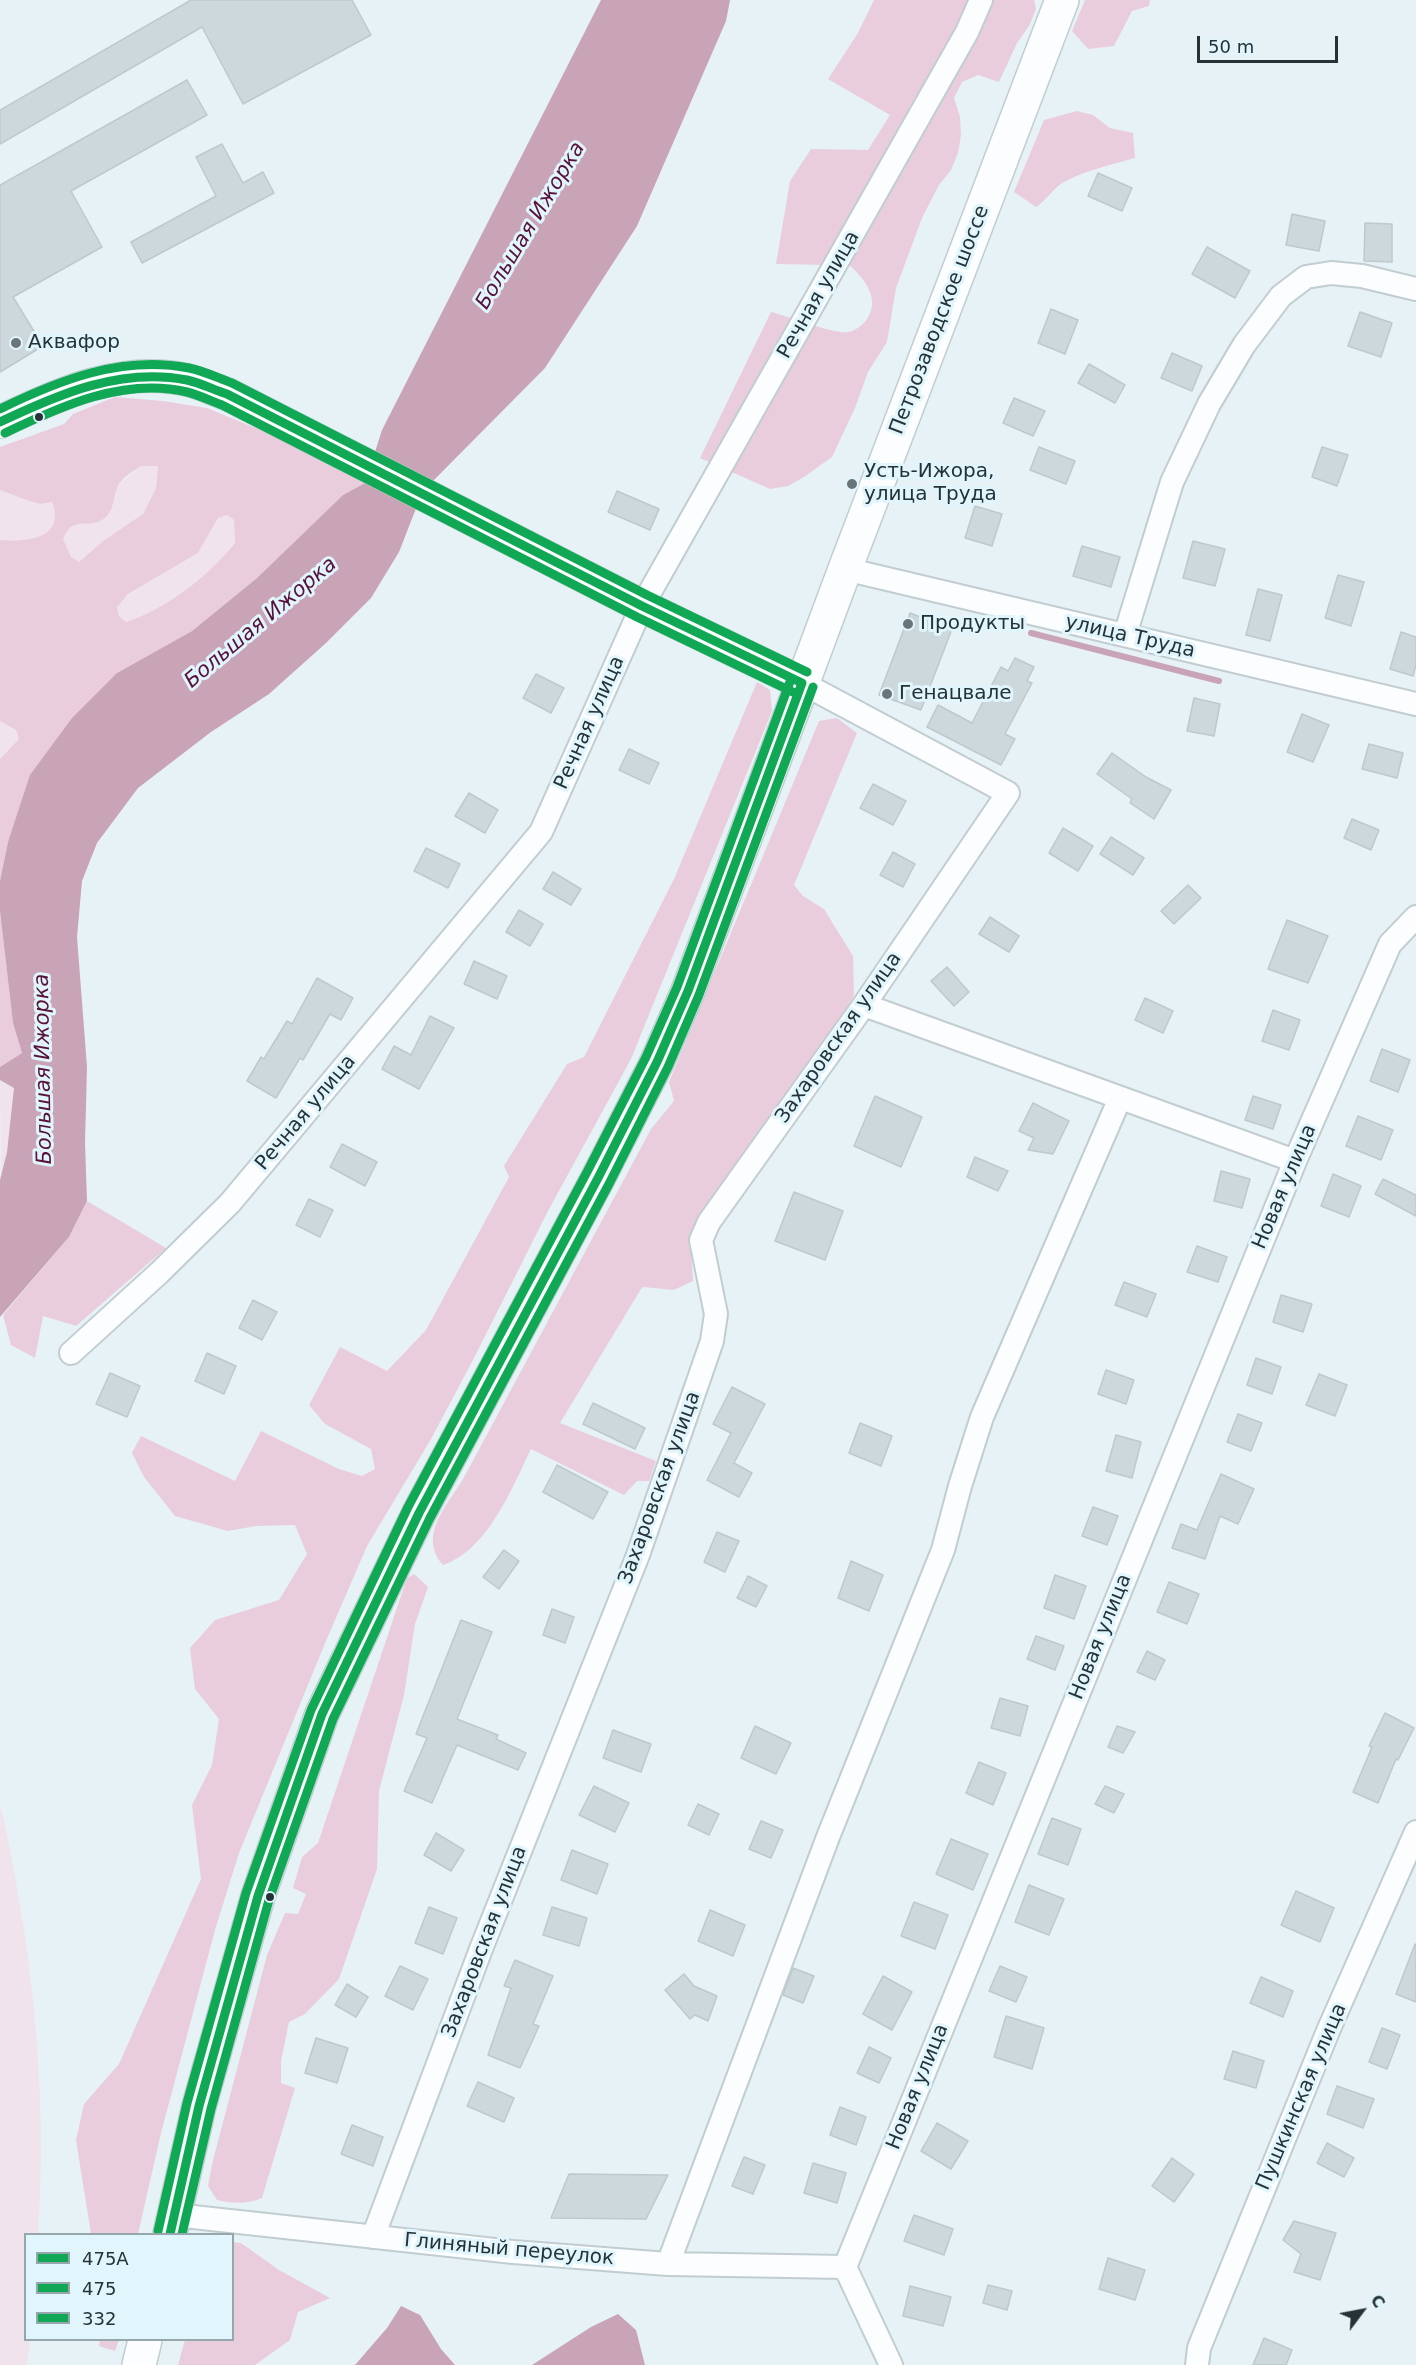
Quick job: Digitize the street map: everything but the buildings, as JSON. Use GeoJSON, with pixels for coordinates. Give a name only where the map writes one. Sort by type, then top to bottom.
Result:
{"type":"FeatureCollection","features":[{"type":"Feature","properties":{"kind":"main road","name":"Петрозаводское шоссе"},"geometry":{"type":"LineString","coordinates":[[172,2225],[200,2106],[258,1896],[322,1714],[419,1513],[598,1178],[657,1062],[688,991],[802,682],[1062,0]]}},
{"type":"Feature","properties":{"kind":"main road"},"geometry":{"type":"LineString","coordinates":[[0,422],[40,402],[93,383],[146,376],[187,380],[227,394],[642,606],[802,682]]}},
{"type":"Feature","properties":{"kind":"main road"},"geometry":{"type":"LineString","coordinates":[[138,2365],[145,2341]]}},
{"type":"Feature","properties":{"kind":"street","name":"Речная улица"},"geometry":{"type":"LineString","coordinates":[[71,1353],[159,1273],[230,1203],[541,832],[642,606],[968,32],[981,0]]}},
{"type":"Feature","properties":{"kind":"street"},"geometry":{"type":"LineString","coordinates":[[1125,635],[1172,482],[1209,404],[1244,345],[1281,296],[1306,277],[1331,273],[1362,276],[1416,290]]}},
{"type":"Feature","properties":{"kind":"street","name":"улица Труда"},"geometry":{"type":"LineString","coordinates":[[845,569],[1416,704]]}},
{"type":"Feature","properties":{"kind":"street","name":"Захаровская улица"},"geometry":{"type":"LineString","coordinates":[[373,2237],[486,1938],[638,1555],[712,1341],[716,1314],[701,1240],[709,1222],[864,1005],[1008,793],[802,682]]}},
{"type":"Feature","properties":{"kind":"street","name":"Новая улица"},"geometry":{"type":"LineString","coordinates":[[845,2267],[1295,1161],[1390,944],[1416,917]]}},
{"type":"Feature","properties":{"kind":"street"},"geometry":{"type":"LineString","coordinates":[[864,1005],[1295,1161]]}},
{"type":"Feature","properties":{"kind":"street"},"geometry":{"type":"LineString","coordinates":[[668,2264],[828,1837],[944,1550],[960,1486],[982,1417],[1120,1098]]}},
{"type":"Feature","properties":{"kind":"street","name":"Пушкинская улица"},"geometry":{"type":"LineString","coordinates":[[1197,2365],[1199,2348],[1324,2042],[1416,1832]]}},
{"type":"Feature","properties":{"kind":"street","name":"Глиняный переулок"},"geometry":{"type":"LineString","coordinates":[[172,2225],[373,2237],[513,2252],[668,2264],[845,2267]]}},
{"type":"Feature","properties":{"kind":"street"},"geometry":{"type":"LineString","coordinates":[[845,2267],[891,2365]]}},
{"type":"Feature","properties":{"kind":"shaded area"},"geometry":{"type":"Polygon","coordinates":[[[874,0],[1034,0],[1036,9],[999,82],[978,75],[962,82],[954,98],[960,117],[961,135],[958,153],[951,170],[939,185],[922,218],[896,288],[887,342],[868,372],[855,408],[832,457],[788,486],[770,489],[700,458],[771,312],[842,332],[859,327],[871,311],[869,289],[848,264],[776,264],[790,181],[811,149],[868,150],[890,115],[828,79],[858,33],[874,0]]]}},
{"type":"Feature","properties":{"kind":"shaded area"},"geometry":{"type":"Polygon","coordinates":[[[1085,0],[1150,0],[1149,6],[1132,11],[1114,46],[1088,49],[1072,31],[1085,0]]]}},
{"type":"Feature","properties":{"kind":"shaded area"},"geometry":{"type":"Polygon","coordinates":[[[1077,111],[1093,115],[1110,128],[1133,133],[1135,158],[1072,178],[1060,185],[1036,207],[1014,192],[1044,120],[1077,111]]]}},
{"type":"Feature","properties":{"kind":"shaded area"},"geometry":{"type":"Polygon","coordinates":[[[115,397],[207,408],[270,434],[365,483],[343,495],[257,578],[192,631],[117,673],[8,842],[0,881],[0,759],[19,739],[16,730],[0,721],[0,540],[32,539],[41,536],[49,531],[55,514],[52,502],[40,504],[0,490],[0,447],[64,424],[73,414],[115,397]],[[141,466],[119,484],[111,511],[105,518],[99,522],[77,524],[67,531],[63,539],[71,557],[79,562],[103,541],[143,514],[156,488],[158,466],[141,466]],[[227,515],[218,518],[198,553],[128,594],[117,607],[119,616],[126,622],[157,609],[186,590],[212,568],[235,543],[234,520],[227,515]]]}},
{"type":"Feature","properties":{"kind":"shaded area"},"geometry":{"type":"Polygon","coordinates":[[[141,466],[158,466],[156,488],[143,514],[103,541],[79,562],[71,558],[62,539],[66,533],[76,524],[109,514],[119,484],[141,466]]]}},
{"type":"Feature","properties":{"kind":"shaded area"},"geometry":{"type":"Polygon","coordinates":[[[0,490],[40,504],[52,502],[55,514],[49,531],[32,539],[0,540],[0,490]]]}},
{"type":"Feature","properties":{"kind":"shaded area"},"geometry":{"type":"Polygon","coordinates":[[[227,515],[234,520],[235,543],[212,568],[186,590],[157,609],[126,622],[119,616],[117,607],[128,594],[198,553],[218,518],[227,515]]]}},
{"type":"Feature","properties":{"kind":"shaded area"},"geometry":{"type":"Polygon","coordinates":[[[757,682],[770,690],[772,711],[631,1059],[548,1211],[431,1439],[367,1546],[239,1853],[215,1930],[161,2133],[138,2233],[91,2233],[76,2140],[84,2104],[119,2064],[201,1879],[192,1805],[212,1765],[219,1719],[195,1689],[190,1648],[215,1620],[279,1600],[307,1554],[295,1525],[256,1526],[228,1531],[175,1516],[144,1477],[132,1453],[141,1436],[235,1481],[261,1431],[339,1469],[362,1476],[375,1469],[371,1449],[325,1424],[309,1405],[340,1347],[387,1371],[426,1330],[509,1177],[504,1166],[567,1064],[584,1057],[674,879],[757,682]]]}},
{"type":"Feature","properties":{"kind":"shaded area"},"geometry":{"type":"Polygon","coordinates":[[[837,718],[857,733],[794,885],[803,896],[824,909],[853,956],[854,996],[691,1248],[693,1281],[674,1290],[643,1287],[641,1289],[560,1423],[656,1461],[649,1481],[637,1481],[624,1495],[531,1449],[507,1499],[486,1532],[459,1557],[443,1565],[433,1544],[437,1522],[442,1511],[462,1481],[651,1129],[674,1101],[669,1082],[819,721],[837,718]]]}},
{"type":"Feature","properties":{"kind":"shaded area"},"geometry":{"type":"Polygon","coordinates":[[[0,721],[16,730],[19,739],[0,759],[0,721]]]}},
{"type":"Feature","properties":{"kind":"shaded area"},"geometry":{"type":"Polygon","coordinates":[[[0,911],[13,1023],[22,1053],[0,1067],[0,911]]]}},
{"type":"Feature","properties":{"kind":"shaded area"},"geometry":{"type":"Polygon","coordinates":[[[0,1080],[14,1088],[7,1152],[1,1178],[0,1080]]]}},
{"type":"Feature","properties":{"kind":"shaded area"},"geometry":{"type":"Polygon","coordinates":[[[87,1201],[166,1248],[76,1326],[43,1316],[35,1358],[11,1345],[3,1315],[69,1237],[87,1201]]]}},
{"type":"Feature","properties":{"kind":"shaded area"},"geometry":{"type":"Polygon","coordinates":[[[414,1574],[428,1587],[415,1624],[404,1695],[379,1791],[377,1869],[339,1979],[305,2014],[289,2022],[281,2061],[281,2083],[295,2088],[262,2198],[240,2203],[217,2200],[208,2186],[212,2164],[267,1955],[285,1913],[298,1914],[306,1894],[293,1888],[302,1857],[318,1843],[407,1578],[414,1574]]]}},
{"type":"Feature","properties":{"kind":"shaded area"},"geometry":{"type":"Polygon","coordinates":[[[0,1803],[21,1909],[35,2017],[39,2071],[41,2180],[38,2233],[24,2233],[24,2341],[30,2341],[27,2365],[0,2365],[0,1803]]]}},
{"type":"Feature","properties":{"kind":"shaded area"},"geometry":{"type":"Polygon","coordinates":[[[234,2242],[241,2243],[279,2270],[330,2298],[298,2312],[290,2340],[255,2365],[178,2365],[185,2341],[234,2341],[234,2242]]]}},
{"type":"Feature","properties":{"kind":"shaded area"},"geometry":{"type":"Polygon","coordinates":[[[100,2341],[119,2341],[115,2351],[99,2346],[100,2341]]]}},
{"type":"Feature","properties":{"kind":"water","name":"Большая Ижорка"},"geometry":{"type":"Polygon","coordinates":[[[601,0],[730,0],[726,21],[637,226],[545,368],[429,485],[415,511],[399,552],[371,598],[326,643],[269,694],[211,732],[138,788],[97,843],[82,881],[77,937],[87,1067],[85,1143],[87,1201],[69,1237],[0,1317],[0,1180],[7,1152],[14,1088],[0,1080],[0,1067],[22,1053],[13,1023],[0,911],[0,881],[8,842],[30,775],[72,718],[117,673],[192,631],[257,578],[343,495],[365,483],[382,430],[601,0]]]}},
{"type":"Feature","properties":{"kind":"water"},"geometry":{"type":"Polygon","coordinates":[[[401,2306],[420,2315],[441,2349],[455,2365],[355,2365],[387,2328],[401,2306]]]}},
{"type":"Feature","properties":{"kind":"water"},"geometry":{"type":"Polygon","coordinates":[[[618,2314],[636,2330],[645,2365],[532,2365],[591,2327],[618,2314]]]}},
{"type":"Feature","properties":{"kind":"waterway"},"geometry":{"type":"LineString","coordinates":[[1031,633],[1219,681]]}},
{"type":"Feature","properties":{"kind":"transit line","name":"332"},"geometry":{"type":"LineString","coordinates":[[0,409],[68,380],[115,368],[164,365],[200,371],[232,383],[647,595],[807,672]]}},
{"type":"Feature","properties":{"kind":"transit line","name":"475А"},"geometry":{"type":"LineString","coordinates":[[0,422],[68,393],[114,380],[162,377],[197,383],[227,394],[642,606],[802,683]]}},
{"type":"Feature","properties":{"kind":"transit line","name":"475"},"geometry":{"type":"LineString","coordinates":[[5,433],[71,404],[116,391],[163,388],[191,393],[222,405],[637,617],[797,694]]}},
{"type":"Feature","properties":{"kind":"transit line","name":"332"},"geometry":{"type":"LineString","coordinates":[[158,2231],[187,2103],[246,1893],[311,1710],[408,1507],[646,1057],[677,987],[791,679]]}},
{"type":"Feature","properties":{"kind":"transit line","name":"475А"},"geometry":{"type":"LineString","coordinates":[[170,2233],[199,2106],[258,1896],[322,1714],[419,1513],[598,1178],[657,1062],[688,991],[802,683]]}},
{"type":"Feature","properties":{"kind":"transit line","name":"475"},"geometry":{"type":"LineString","coordinates":[[182,2233],[211,2109],[269,1900],[333,1719],[430,1518],[609,1184],[668,1067],[699,995],[813,687]]}},
{"type":"Feature","properties":{"kind":"place","name":"Аквафор"},"geometry":{"type":"Point","coordinates":[16,343]}},
{"type":"Feature","properties":{"kind":"place","name":"Усть-Ижора, улица Труда"},"geometry":{"type":"Point","coordinates":[852,484]}},
{"type":"Feature","properties":{"kind":"place","name":"Продукты"},"geometry":{"type":"Point","coordinates":[908,624]}},
{"type":"Feature","properties":{"kind":"place","name":"Генацвале"},"geometry":{"type":"Point","coordinates":[887,694]}}]}
